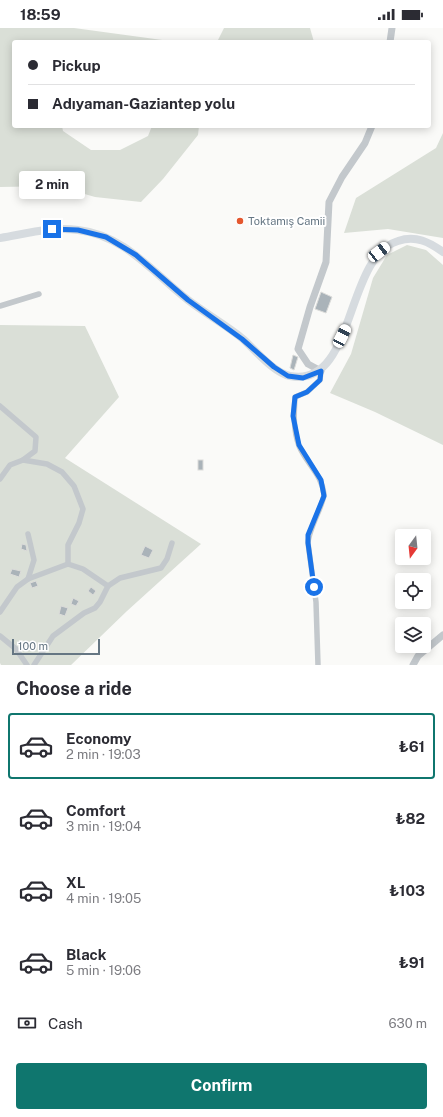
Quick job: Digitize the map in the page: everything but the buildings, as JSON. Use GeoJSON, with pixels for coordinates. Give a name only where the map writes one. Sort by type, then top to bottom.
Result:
{"type":"FeatureCollection","features":[{"type":"Feature","properties":{"kind":"main road"},"geometry":{"type":"LineString","coordinates":[[0,238],[52,229],[78,230],[106,237],[136,255],[188,300],[242,339],[274,367],[288,376],[303,378],[321,371],[338,346],[348,326],[365,272],[379,252],[390,243],[405,239],[419,239],[432,244],[443,252]]}},
{"type":"Feature","properties":{"kind":"street"},"geometry":{"type":"LineString","coordinates":[[390,40],[392,28]]}},
{"type":"Feature","properties":{"kind":"street"},"geometry":{"type":"LineString","coordinates":[[318,665],[316,602],[308,535],[324,496],[321,480],[299,445],[293,416],[295,397],[307,392],[320,380],[321,371],[308,364],[298,348],[310,307],[326,262],[329,202],[342,177],[365,143],[371,128]]}},
{"type":"Feature","properties":{"kind":"street"},"geometry":{"type":"LineString","coordinates":[[0,306],[39,294]]}},
{"type":"Feature","properties":{"kind":"street"},"geometry":{"type":"LineString","coordinates":[[0,406],[36,437],[35,451],[23,460],[10,465],[0,479]]}},
{"type":"Feature","properties":{"kind":"street"},"geometry":{"type":"LineString","coordinates":[[23,460],[47,464],[62,472],[74,486],[84,509],[80,523],[68,545],[68,564]]}},
{"type":"Feature","properties":{"kind":"street"},"geometry":{"type":"LineString","coordinates":[[28,534],[34,560],[28,579]]}},
{"type":"Feature","properties":{"kind":"street"},"geometry":{"type":"LineString","coordinates":[[34,665],[53,636],[84,613],[95,608],[100,602],[108,586],[120,578],[161,568],[167,559],[172,543]]}},
{"type":"Feature","properties":{"kind":"street"},"geometry":{"type":"LineString","coordinates":[[0,612],[17,587],[28,579],[68,564],[83,569],[108,586]]}},
{"type":"Feature","properties":{"kind":"street"},"geometry":{"type":"LineString","coordinates":[[413,665],[418,656],[443,635]]}},
{"type":"Feature","properties":{"kind":"street"},"geometry":{"type":"LineString","coordinates":[[0,636],[16,649],[27,665]]}},
{"type":"Feature","properties":{"kind":"shaded area"},"geometry":{"type":"Polygon","coordinates":[[[0,28],[74,28],[162,40],[12,40],[12,128],[62,128],[63,131],[91,150],[120,150],[148,136],[151,128],[199,128],[198,135],[163,179],[141,202],[95,197],[57,186],[0,187],[0,28]]]}},
{"type":"Feature","properties":{"kind":"shaded area"},"geometry":{"type":"Polygon","coordinates":[[[224,28],[310,28],[313,40],[218,40],[224,28]]]}},
{"type":"Feature","properties":{"kind":"shaded area"},"geometry":{"type":"Polygon","coordinates":[[[443,133],[443,238],[388,229],[344,233],[356,198],[436,148],[443,133]]]}},
{"type":"Feature","properties":{"kind":"shaded area"},"geometry":{"type":"Polygon","coordinates":[[[407,245],[426,250],[443,265],[443,445],[375,412],[330,393],[351,354],[373,278],[387,255],[407,245]]]}},
{"type":"Feature","properties":{"kind":"shaded area"},"geometry":{"type":"Polygon","coordinates":[[[0,325],[85,326],[119,397],[65,458],[201,544],[127,611],[71,665],[1,665],[0,663],[0,325]]]}},
{"type":"Feature","properties":{"kind":"place","name":"Toktamış Camii"},"geometry":{"type":"Point","coordinates":[240,221]}},
{"type":"Feature","properties":{"kind":"route"},"geometry":{"type":"LineString","coordinates":[[52,229],[78,230],[106,237],[136,255],[188,300],[242,339],[274,367],[288,376],[303,378],[321,371],[320,380],[307,392],[295,397],[293,416],[299,445],[308,462],[321,480],[324,496],[308,535],[314,587]]}}]}
